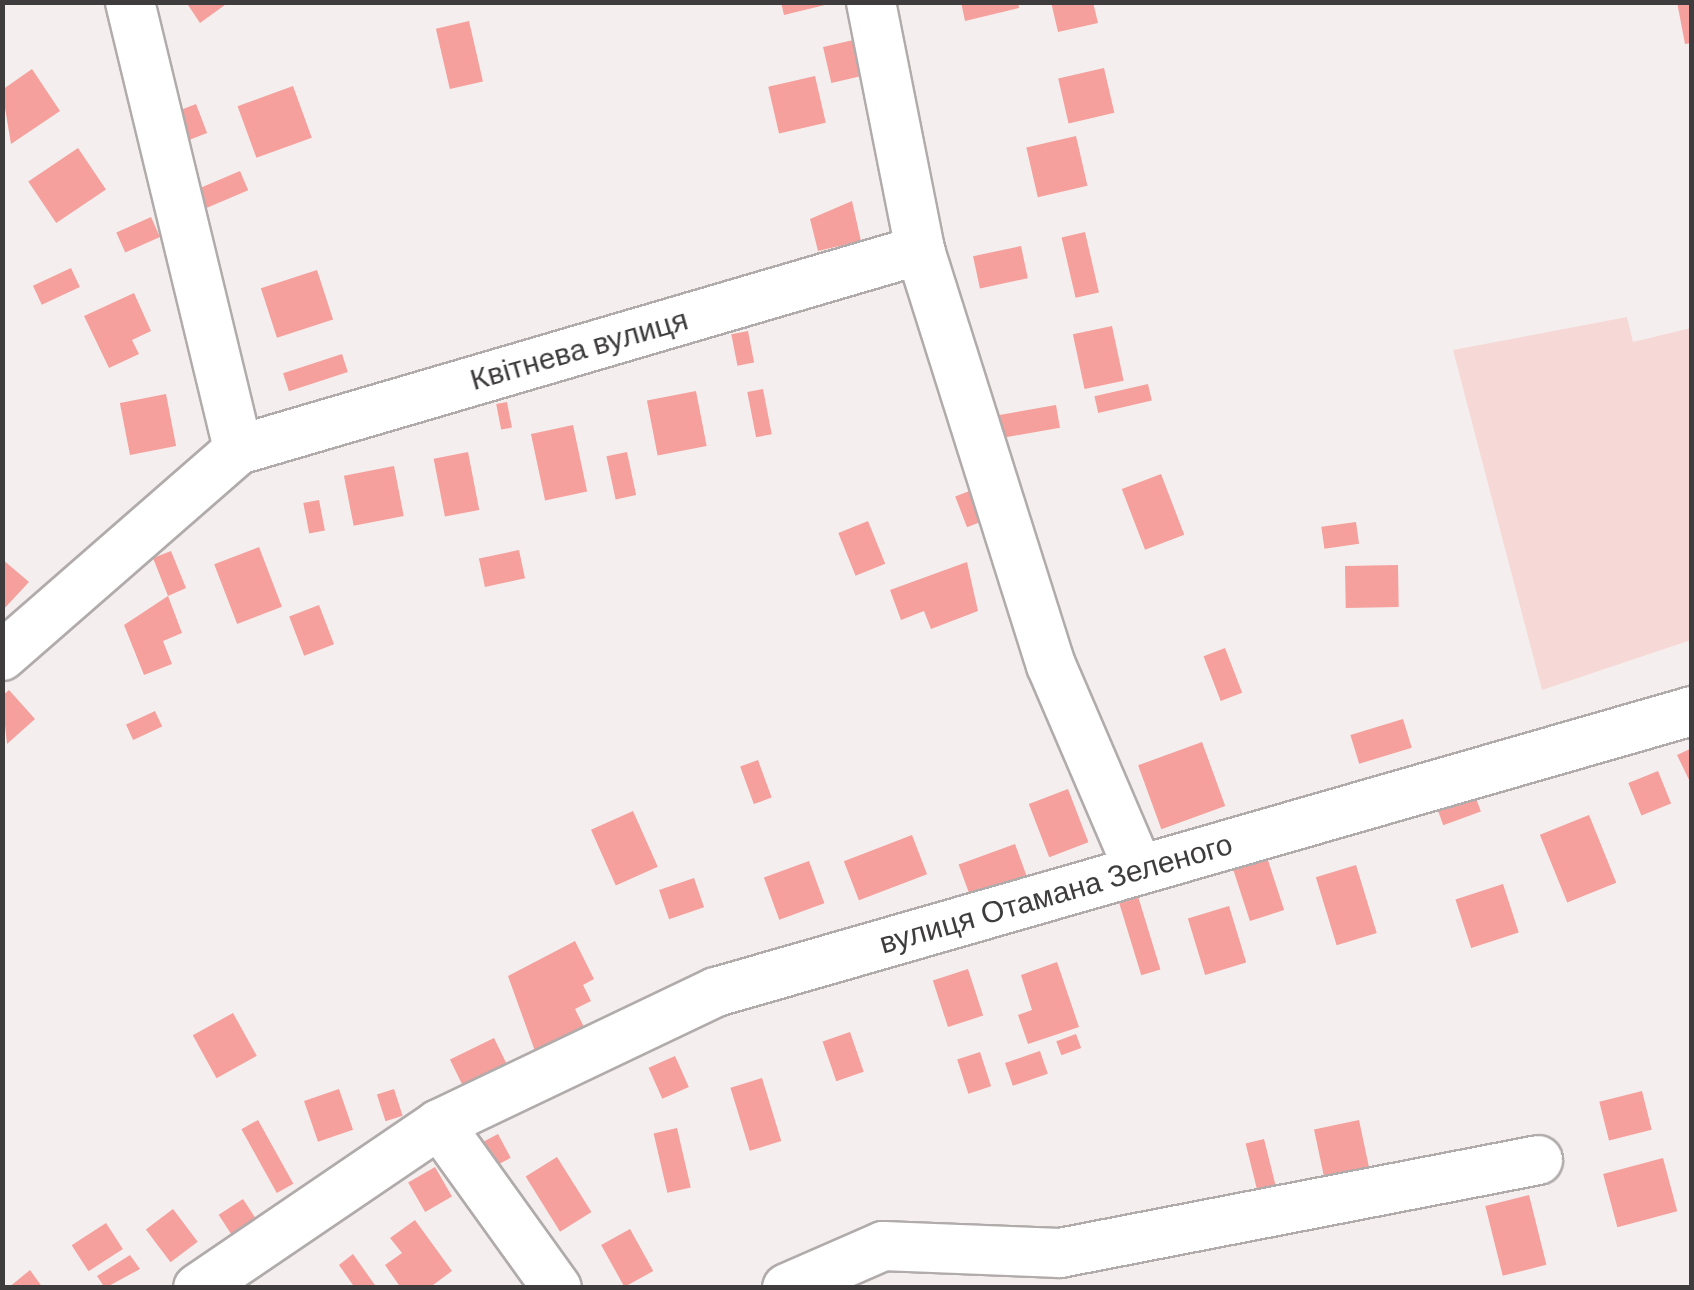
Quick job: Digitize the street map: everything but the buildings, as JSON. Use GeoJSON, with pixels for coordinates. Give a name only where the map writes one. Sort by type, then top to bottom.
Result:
{"type":"FeatureCollection","features":[{"type":"Feature","properties":{"kind":"street"},"geometry":{"type":"LineString","coordinates":[[130,2],[238,450]]}},
{"type":"Feature","properties":{"kind":"street"},"geometry":{"type":"LineString","coordinates":[[871,2],[920,250],[1051,665],[1139,870]]}},
{"type":"Feature","properties":{"kind":"street","name":"Квітнева вулиця"},"geometry":{"type":"LineString","coordinates":[[2,656],[238,450],[920,250]]}},
{"type":"Feature","properties":{"kind":"street","name":"вулиця Отамана Зеленого"},"geometry":{"type":"LineString","coordinates":[[198,1288],[439,1124],[716,992],[1692,711]]}},
{"type":"Feature","properties":{"kind":"street"},"geometry":{"type":"LineString","coordinates":[[439,1124],[557,1288]]}},
{"type":"Feature","properties":{"kind":"street"},"geometry":{"type":"LineString","coordinates":[[786,1288],[883,1246],[1060,1253],[1538,1160]]}},
{"type":"Feature","properties":{"kind":"shaded area"},"geometry":{"type":"Polygon","coordinates":[[[1627,317],[1633,342],[1691,328],[1691,640],[1542,690],[1453,350],[1627,317]]]}}]}
